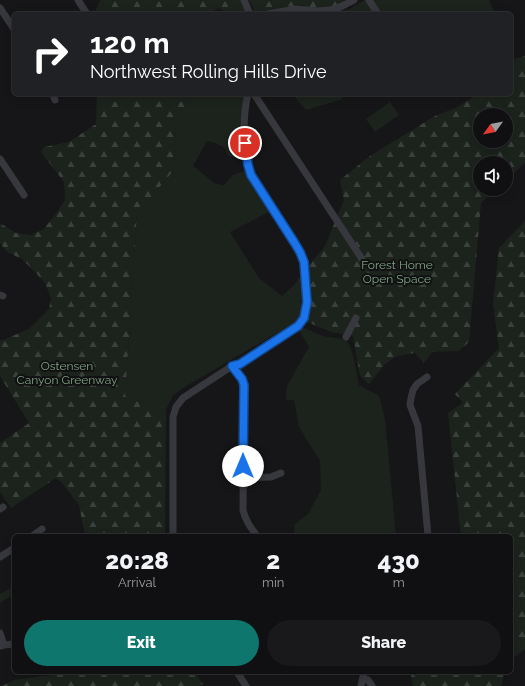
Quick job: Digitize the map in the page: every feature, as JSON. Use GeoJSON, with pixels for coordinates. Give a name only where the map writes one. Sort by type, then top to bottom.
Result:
{"type":"FeatureCollection","features":[{"type":"Feature","properties":{"kind":"street"},"geometry":{"type":"LineString","coordinates":[[78,0],[86,12]]}},
{"type":"Feature","properties":{"kind":"street"},"geometry":{"type":"LineString","coordinates":[[244,0],[249,12]]}},
{"type":"Feature","properties":{"kind":"street"},"geometry":{"type":"LineString","coordinates":[[279,12],[296,9],[318,11],[330,10],[338,8],[354,0]]}},
{"type":"Feature","properties":{"kind":"street"},"geometry":{"type":"LineString","coordinates":[[369,0],[377,12]]}},
{"type":"Feature","properties":{"kind":"street"},"geometry":{"type":"LineString","coordinates":[[0,8],[12,26]]}},
{"type":"Feature","properties":{"kind":"street"},"geometry":{"type":"LineString","coordinates":[[173,534],[173,417],[176,406],[182,398],[232,366],[240,364],[298,326],[304,318],[307,302],[304,262],[300,252],[251,175],[248,165],[244,120],[245,104],[247,96]]}},
{"type":"Feature","properties":{"kind":"street"},"geometry":{"type":"LineString","coordinates":[[255,96],[362,259]]}},
{"type":"Feature","properties":{"kind":"street"},"geometry":{"type":"LineString","coordinates":[[0,159],[3,171],[24,195]]}},
{"type":"Feature","properties":{"kind":"street"},"geometry":{"type":"LineString","coordinates":[[346,337],[356,318]]}},
{"type":"Feature","properties":{"kind":"street"},"geometry":{"type":"LineString","coordinates":[[232,366],[242,379],[244,385],[243,510],[246,520],[256,534]]}},
{"type":"Feature","properties":{"kind":"street"},"geometry":{"type":"LineString","coordinates":[[427,377],[417,384],[413,390],[410,398],[410,405],[418,426],[428,534]]}},
{"type":"Feature","properties":{"kind":"street"},"geometry":{"type":"LineString","coordinates":[[243,478],[271,477],[281,473]]}},
{"type":"Feature","properties":{"kind":"street"},"geometry":{"type":"LineString","coordinates":[[35,534],[42,530]]}},
{"type":"Feature","properties":{"kind":"street"},"geometry":{"type":"LineString","coordinates":[[0,557],[12,549]]}},
{"type":"Feature","properties":{"kind":"street"},"geometry":{"type":"LineString","coordinates":[[0,633],[2,646],[12,644]]}},
{"type":"Feature","properties":{"kind":"street"},"geometry":{"type":"LineString","coordinates":[[238,674],[246,686]]}},
{"type":"Feature","properties":{"kind":"street"},"geometry":{"type":"LineString","coordinates":[[361,686],[363,675]]}},
{"type":"Feature","properties":{"kind":"street"},"geometry":{"type":"LineString","coordinates":[[363,675],[372,686]]}},
{"type":"Feature","properties":{"kind":"green space"},"geometry":{"type":"Polygon","coordinates":[[[100,0],[242,0],[247,12],[224,12],[223,10],[218,8],[211,12],[97,12],[96,10],[100,0]]]}},
{"type":"Feature","properties":{"kind":"green space"},"geometry":{"type":"Polygon","coordinates":[[[248,0],[343,0],[348,7],[316,8],[299,5],[254,12],[252,5],[248,0]]]}},
{"type":"Feature","properties":{"kind":"green space"},"geometry":{"type":"Polygon","coordinates":[[[365,0],[489,0],[494,12],[332,12],[349,9],[365,0]]]}},
{"type":"Feature","properties":{"kind":"green space","name":"Forest Home Open Space"},"geometry":{"type":"Polygon","coordinates":[[[525,56],[525,163],[513,174],[513,156],[473,156],[473,196],[488,196],[481,203],[469,342],[459,351],[432,352],[424,363],[415,353],[397,356],[385,364],[369,384],[360,376],[353,336],[331,332],[307,322],[307,267],[324,248],[344,200],[340,180],[370,156],[435,116],[456,108],[474,96],[513,96],[513,59],[525,56]]]}},
{"type":"Feature","properties":{"kind":"green space","name":"Ostensen Canyon Greenway"},"geometry":{"type":"Polygon","coordinates":[[[97,96],[189,96],[176,124],[174,170],[137,214],[125,396],[166,410],[165,534],[85,534],[79,505],[62,483],[56,478],[11,508],[0,492],[0,443],[29,423],[0,376],[0,340],[29,329],[49,309],[51,298],[45,283],[36,273],[22,259],[7,252],[0,243],[0,223],[16,233],[31,235],[44,229],[65,200],[64,182],[41,152],[44,147],[69,142],[96,124],[97,96]]]}},
{"type":"Feature","properties":{"kind":"green space"},"geometry":{"type":"Polygon","coordinates":[[[189,96],[245,96],[244,156],[239,158],[228,156],[223,147],[207,141],[193,166],[216,184],[224,185],[233,175],[245,171],[269,212],[230,232],[259,278],[282,296],[294,285],[301,275],[302,290],[301,315],[294,323],[173,395],[166,410],[125,396],[137,214],[174,170],[176,124],[189,96]]]}},
{"type":"Feature","properties":{"kind":"green space"},"geometry":{"type":"Polygon","coordinates":[[[294,96],[341,96],[343,99],[306,110],[294,96]]]}},
{"type":"Feature","properties":{"kind":"green space"},"geometry":{"type":"Polygon","coordinates":[[[390,102],[399,115],[375,132],[366,119],[390,102]]]}},
{"type":"Feature","properties":{"kind":"green space"},"geometry":{"type":"Polygon","coordinates":[[[525,221],[525,649],[513,658],[513,534],[461,534],[448,413],[463,403],[455,394],[499,348],[493,304],[499,248],[525,221]]]}},
{"type":"Feature","properties":{"kind":"green space"},"geometry":{"type":"Polygon","coordinates":[[[303,328],[308,329],[323,336],[345,340],[350,347],[359,385],[379,396],[385,419],[396,534],[294,534],[294,525],[308,514],[321,490],[320,461],[299,427],[294,400],[286,400],[287,386],[309,347],[299,330],[303,328]]]}},
{"type":"Feature","properties":{"kind":"green space"},"geometry":{"type":"Polygon","coordinates":[[[12,587],[12,595],[0,603],[0,594],[12,587]]]}},
{"type":"Feature","properties":{"kind":"green space"},"geometry":{"type":"Polygon","coordinates":[[[61,674],[196,674],[203,684],[199,686],[2,686],[14,680],[61,674]]]}},
{"type":"Feature","properties":{"kind":"green space"},"geometry":{"type":"Polygon","coordinates":[[[410,674],[504,674],[501,686],[413,686],[410,674]]]}},
{"type":"Feature","properties":{"kind":"route"},"geometry":{"type":"LineString","coordinates":[[243,466],[244,385],[242,379],[232,366],[240,364],[298,326],[304,318],[307,302],[304,262],[294,242],[251,175],[245,143]]}}]}
